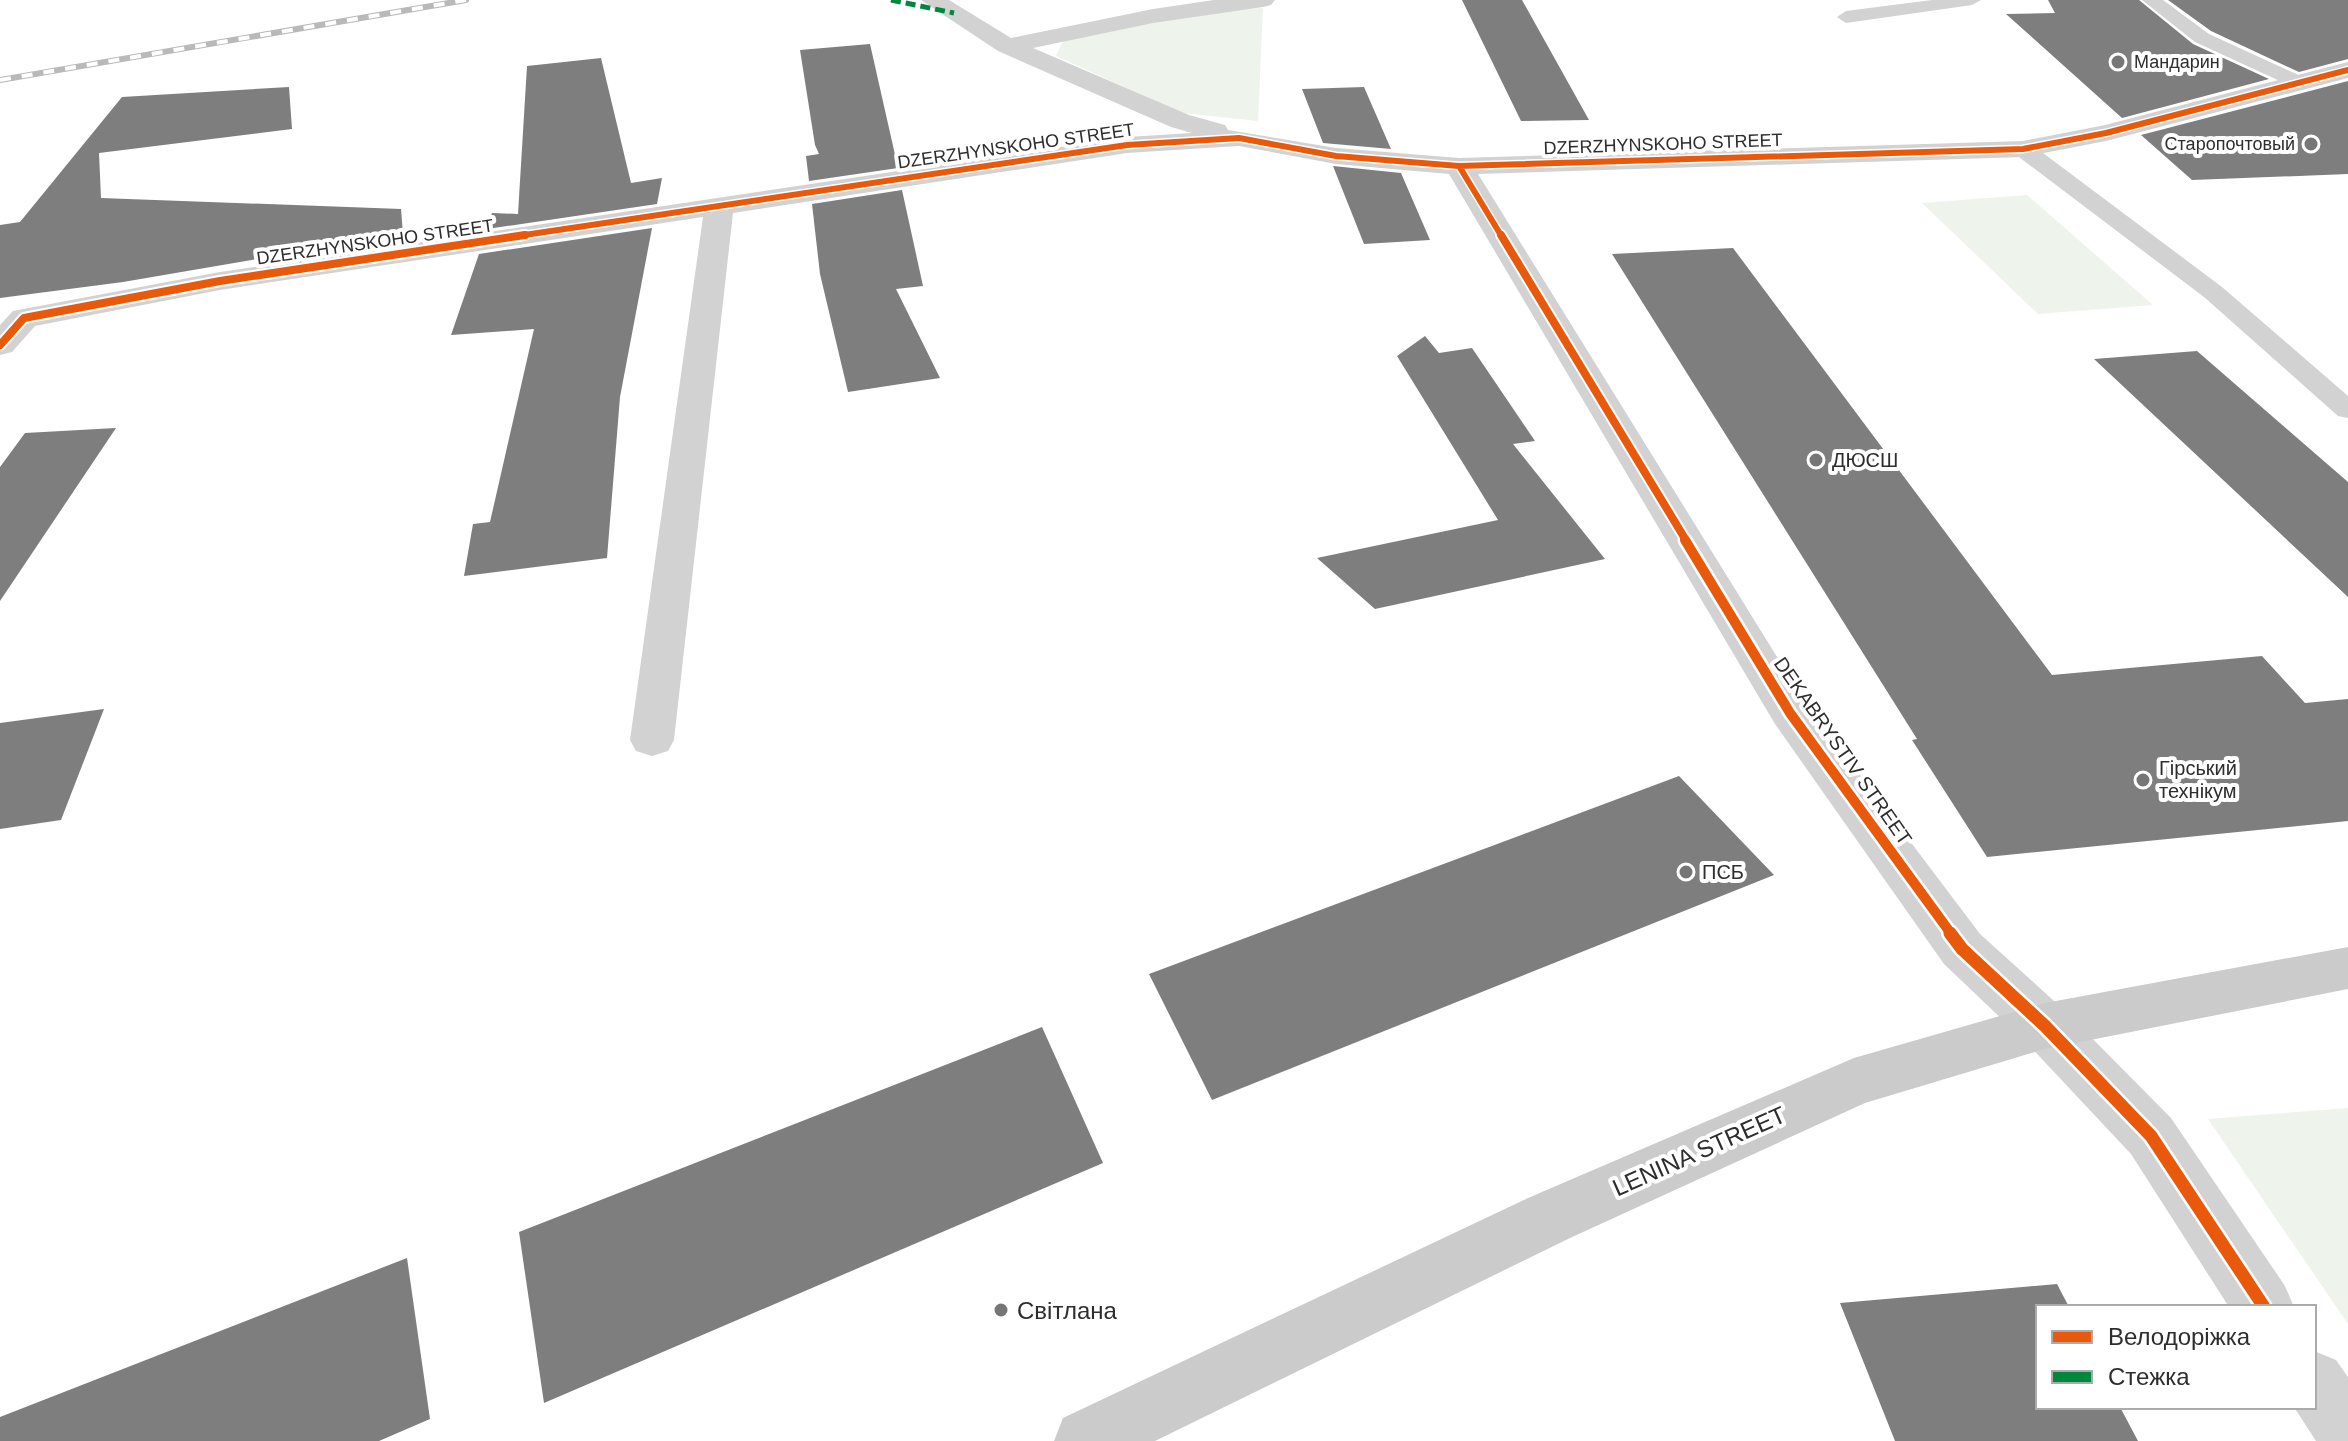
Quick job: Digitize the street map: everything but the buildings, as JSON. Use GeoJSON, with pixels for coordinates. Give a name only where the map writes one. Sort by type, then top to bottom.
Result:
{"type":"FeatureCollection","features":[{"type":"Feature","properties":{"kind":"main road","name":"LENINA STREET"},"geometry":{"type":"LineString","coordinates":[[1086,1441],[1549,1218],[1854,1082],[2045,1026],[2348,968]]}},
{"type":"Feature","properties":{"kind":"street"},"geometry":{"type":"LineString","coordinates":[[933,0],[1007,46],[1180,121],[1239,138]]}},
{"type":"Feature","properties":{"kind":"street"},"geometry":{"type":"LineString","coordinates":[[1007,46],[1153,16],[1263,0]]}},
{"type":"Feature","properties":{"kind":"street","name":"DZERZHYNSKOHO STREET"},"geometry":{"type":"LineString","coordinates":[[0,345],[24,318],[220,281],[1127,145],[1239,138],[1336,156],[1459,166],[2023,149],[2106,133],[2348,70]]}},
{"type":"Feature","properties":{"kind":"street","name":"DEKABRYSTIV STREET"},"geometry":{"type":"LineString","coordinates":[[1459,166],[1790,713],[1962,949],[2045,1026],[2151,1136],[2263,1305]]}},
{"type":"Feature","properties":{"kind":"street"},"geometry":{"type":"LineString","coordinates":[[652,740],[719,207]]}},
{"type":"Feature","properties":{"kind":"street"},"geometry":{"type":"LineString","coordinates":[[2316,1385],[2348,1433]]}},
{"type":"Feature","properties":{"kind":"lane"},"geometry":{"type":"LineString","coordinates":[[1846,17],[1972,0]]}},
{"type":"Feature","properties":{"kind":"lane"},"geometry":{"type":"LineString","coordinates":[[2151,0],[2202,38],[2298,82]]}},
{"type":"Feature","properties":{"kind":"lane"},"geometry":{"type":"LineString","coordinates":[[2023,149],[2213,292],[2348,410]]}},
{"type":"Feature","properties":{"kind":"shaded area"},"geometry":{"type":"Polygon","coordinates":[[[1263,8],[1258,121],[1182,113],[1056,56],[1063,41],[1188,16],[1263,8]]]}},
{"type":"Feature","properties":{"kind":"shaded area"},"geometry":{"type":"Polygon","coordinates":[[[2027,195],[2153,305],[2038,314],[1922,203],[2027,195]]]}},
{"type":"Feature","properties":{"kind":"shaded area"},"geometry":{"type":"Polygon","coordinates":[[[2348,1108],[2348,1324],[2208,1119],[2348,1108]]]}},
{"type":"Feature","properties":{"kind":"railway"},"geometry":{"type":"LineString","coordinates":[[0,80],[466,0]]}},
{"type":"Feature","properties":{"kind":"marked path"},"geometry":{"type":"LineString","coordinates":[[891,0],[954,13]]}},
{"type":"Feature","properties":{"kind":"cycle path"},"geometry":{"type":"LineString","coordinates":[[0,345],[24,318],[220,281],[1127,145],[1239,138],[1336,156],[1459,166],[2023,149],[2106,133],[2348,70]]}},
{"type":"Feature","properties":{"kind":"cycle path"},"geometry":{"type":"LineString","coordinates":[[1459,166],[1790,713],[1962,949],[2045,1026],[2151,1136],[2263,1305]]}},
{"type":"Feature","properties":{"kind":"place","name":"Мандарин"},"geometry":{"type":"Point","coordinates":[2118,62]}},
{"type":"Feature","properties":{"kind":"place","name":"Старопочтовый"},"geometry":{"type":"Point","coordinates":[2311,144]}},
{"type":"Feature","properties":{"kind":"place","name":"ДЮСШ"},"geometry":{"type":"Point","coordinates":[1816,460]}},
{"type":"Feature","properties":{"kind":"place","name":"Гірський технікум"},"geometry":{"type":"Point","coordinates":[2143,780]}},
{"type":"Feature","properties":{"kind":"place","name":"ПСБ"},"geometry":{"type":"Point","coordinates":[1686,872]}},
{"type":"Feature","properties":{"kind":"place","name":"Світлана"},"geometry":{"type":"Point","coordinates":[1001,1310]}}]}
